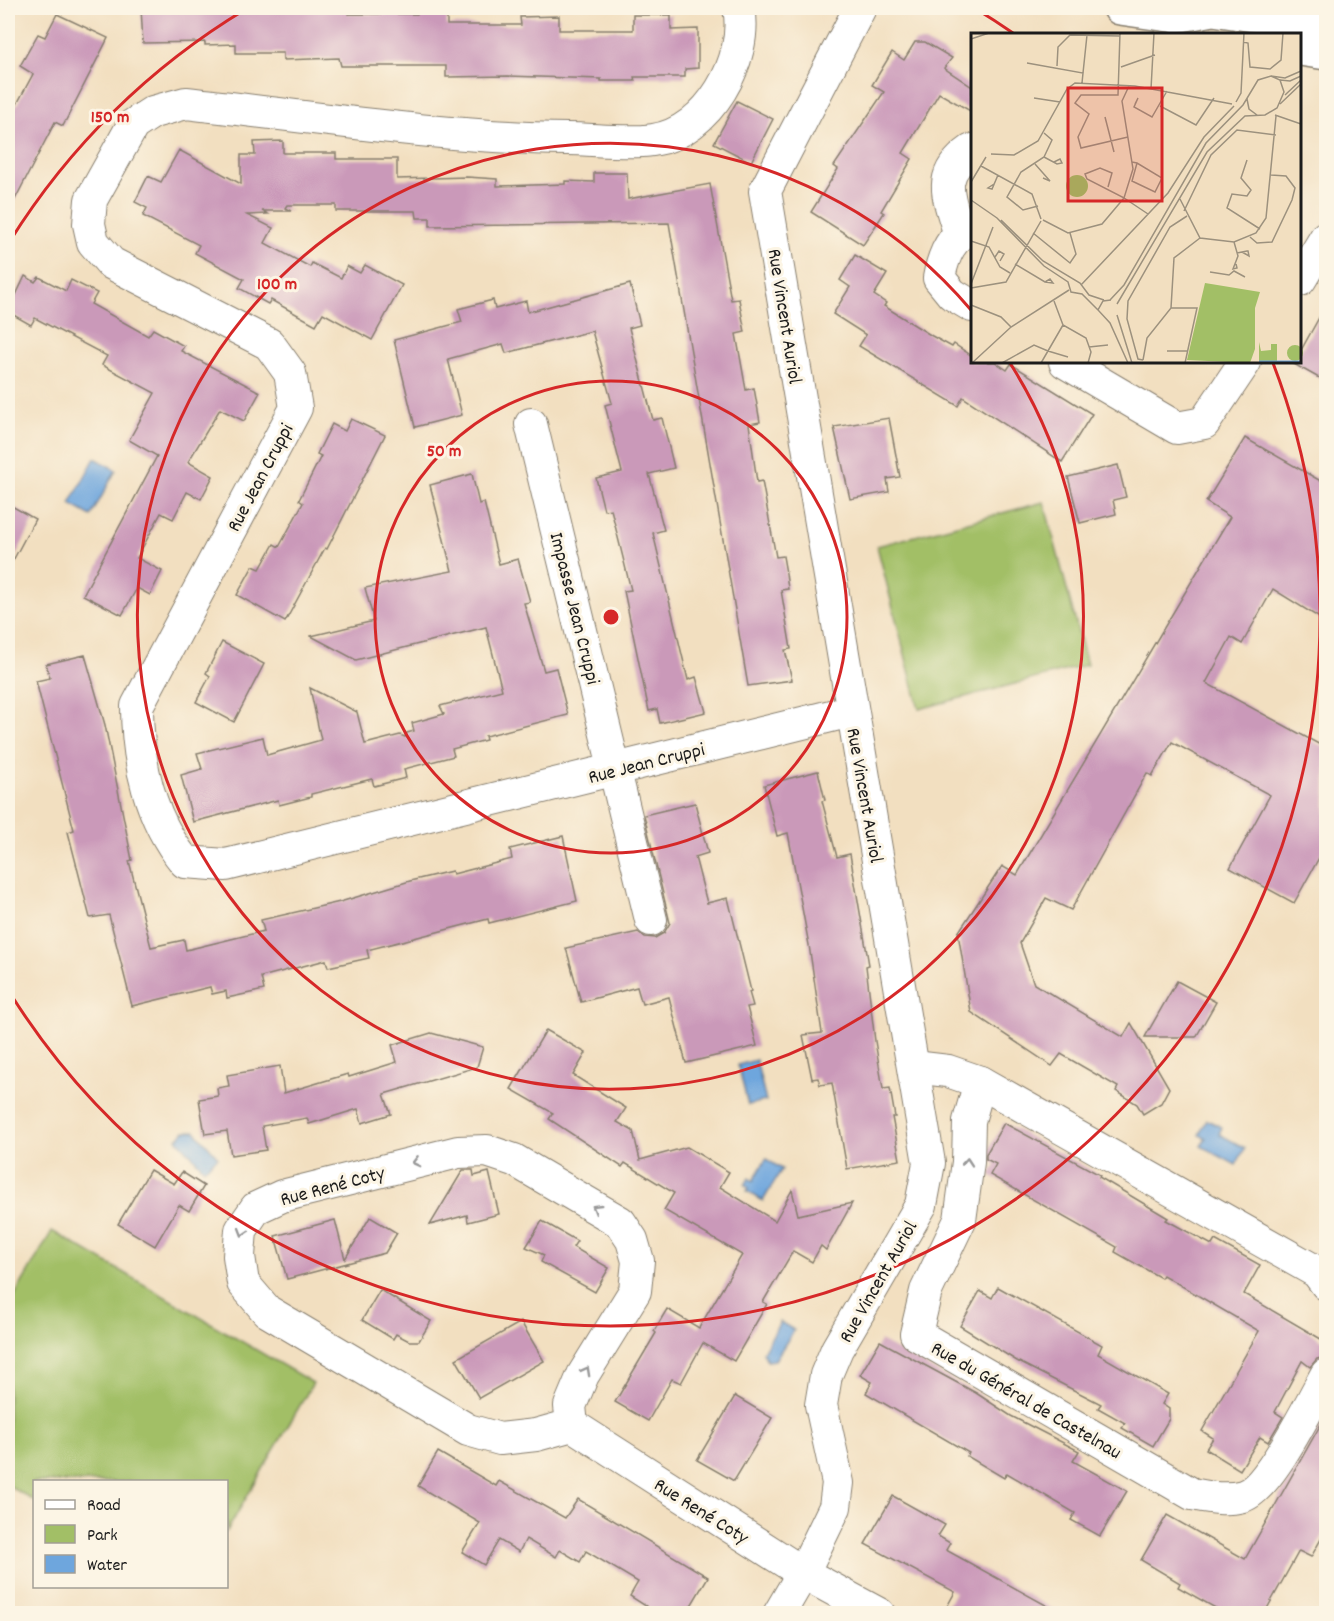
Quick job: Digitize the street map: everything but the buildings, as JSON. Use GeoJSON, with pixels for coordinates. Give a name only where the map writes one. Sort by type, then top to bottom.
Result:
{"type":"FeatureCollection","features":[{"type":"Feature","properties":{"kind":"street","name":"Rue Jean Cruppi"},"geometry":{"type":"LineString","coordinates":[[739,8],[741,40],[732,66],[712,104],[691,124],[653,140],[507,138],[186,103],[153,112],[133,125],[91,200],[89,224],[93,242],[111,263],[270,344],[291,373],[296,408],[137,706],[137,737],[153,809],[169,842],[186,862],[226,865],[618,781],[851,711]]}},
{"type":"Feature","properties":{"kind":"street","name":"Rue Vincent Auriol"},"geometry":{"type":"LineString","coordinates":[[779,1614],[833,1515],[838,1483],[821,1405],[826,1375],[837,1349],[921,1205],[929,1163],[765,191],[860,8]]}},
{"type":"Feature","properties":{"kind":"street"},"geometry":{"type":"LineString","coordinates":[[1120,8],[1177,12],[1213,9],[1326,26]]}},
{"type":"Feature","properties":{"kind":"street"},"geometry":{"type":"LineString","coordinates":[[1177,12],[1206,33]]}},
{"type":"Feature","properties":{"kind":"street"},"geometry":{"type":"LineString","coordinates":[[1301,49],[1326,53]]}},
{"type":"Feature","properties":{"kind":"street"},"geometry":{"type":"LineString","coordinates":[[971,151],[956,161],[948,177],[950,200],[966,229],[942,261],[939,278],[952,294],[971,305]]}},
{"type":"Feature","properties":{"kind":"street"},"geometry":{"type":"LineString","coordinates":[[1311,275],[1326,237]]}},
{"type":"Feature","properties":{"kind":"street"},"geometry":{"type":"LineString","coordinates":[[1067,363],[1177,428],[1204,423],[1244,363]]}},
{"type":"Feature","properties":{"kind":"street","name":"Impasse Jean Cruppi"},"geometry":{"type":"LineString","coordinates":[[531,424],[651,920]]}},
{"type":"Feature","properties":{"kind":"street"},"geometry":{"type":"LineString","coordinates":[[914,1067],[948,1071],[980,1082],[1317,1272],[1326,1284]]}},
{"type":"Feature","properties":{"kind":"street","name":"Rue du Général de Castelnau"},"geometry":{"type":"LineString","coordinates":[[980,1082],[969,1121],[968,1162],[960,1220],[926,1291],[916,1334],[1192,1494],[1216,1498],[1244,1496],[1266,1479],[1326,1375]]}},
{"type":"Feature","properties":{"kind":"street","name":"Rue René Coty"},"geometry":{"type":"LineString","coordinates":[[572,1425],[570,1406],[583,1375],[635,1291],[638,1261],[632,1240],[620,1222],[514,1160],[487,1151],[458,1152],[282,1196],[256,1208],[241,1230],[239,1256],[243,1283],[267,1311],[468,1430],[500,1439],[536,1436],[572,1425],[803,1573],[879,1614]]}},
{"type":"Feature","properties":{"kind":"green space"},"geometry":{"type":"Polygon","coordinates":[[[1044,502],[1087,665],[919,709],[877,546],[1044,502]]]}},
{"type":"Feature","properties":{"kind":"green space"},"geometry":{"type":"Polygon","coordinates":[[[52,1231],[313,1383],[228,1529],[228,1480],[33,1480],[33,1500],[8,1485],[8,1307],[52,1231]]]}},
{"type":"Feature","properties":{"kind":"water"},"geometry":{"type":"Polygon","coordinates":[[[95,458],[116,470],[91,516],[70,504],[95,458]]]}},
{"type":"Feature","properties":{"kind":"water"},"geometry":{"type":"Polygon","coordinates":[[[756,1060],[766,1101],[748,1105],[738,1065],[756,1060]]]}},
{"type":"Feature","properties":{"kind":"water"},"geometry":{"type":"Polygon","coordinates":[[[1207,1120],[1222,1127],[1219,1134],[1245,1148],[1236,1165],[1201,1146],[1206,1138],[1199,1135],[1207,1120]]]}},
{"type":"Feature","properties":{"kind":"water"},"geometry":{"type":"Polygon","coordinates":[[[185,1131],[195,1131],[218,1157],[204,1169],[177,1139],[185,1131]]]}},
{"type":"Feature","properties":{"kind":"water"},"geometry":{"type":"Polygon","coordinates":[[[766,1159],[782,1169],[763,1201],[747,1191],[749,1188],[745,1185],[749,1178],[753,1181],[766,1159]]]}},
{"type":"Feature","properties":{"kind":"water"},"geometry":{"type":"Polygon","coordinates":[[[780,1322],[794,1330],[775,1360],[767,1361],[763,1352],[780,1322]]]}}]}
